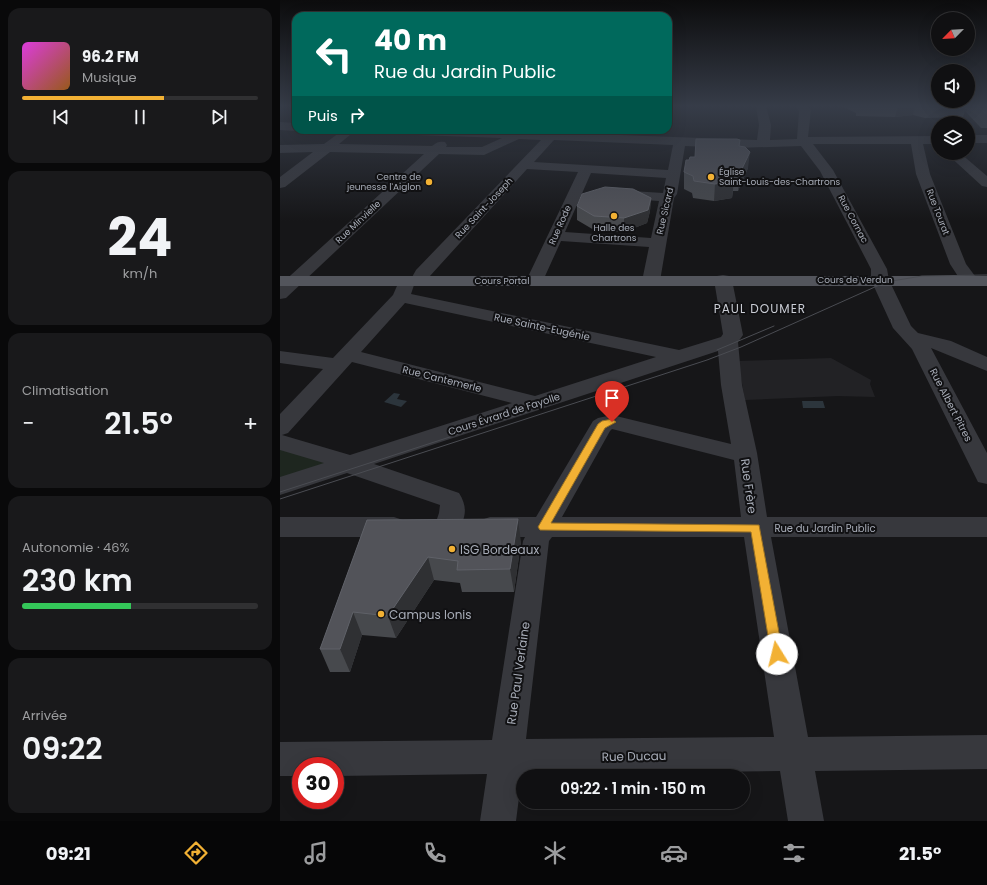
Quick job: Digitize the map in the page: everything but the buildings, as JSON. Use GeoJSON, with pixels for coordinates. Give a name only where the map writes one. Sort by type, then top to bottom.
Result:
{"type":"FeatureCollection","features":[{"type":"Feature","properties":{"kind":"main road","name":"Cours de Verdun"},"geometry":{"type":"LineString","coordinates":[[723,280],[987,280]]}},
{"type":"Feature","properties":{"kind":"main road","name":"Cours Portal"},"geometry":{"type":"LineString","coordinates":[[287,281],[409,286],[535,281],[723,280]]}},
{"type":"Feature","properties":{"kind":"street"},"geometry":{"type":"LineString","coordinates":[[280,184],[332,144]]}},
{"type":"Feature","properties":{"kind":"street","name":"Rue Minvielle"},"geometry":{"type":"LineString","coordinates":[[280,294],[287,281],[441,144]]}},
{"type":"Feature","properties":{"kind":"street"},"geometry":{"type":"LineString","coordinates":[[280,149],[327,148],[484,151],[499,144]]}},
{"type":"Feature","properties":{"kind":"street","name":"Rue Saint-Joseph"},"geometry":{"type":"LineString","coordinates":[[280,428],[409,286],[543,144]]}},
{"type":"Feature","properties":{"kind":"street","name":"Rue Sicard"},"geometry":{"type":"LineString","coordinates":[[651,280],[667,197],[670,194],[680,144]]}},
{"type":"Feature","properties":{"kind":"street","name":"Rue Cornac"},"geometry":{"type":"LineString","coordinates":[[807,144],[826,170],[837,190],[879,270],[880,280],[903,328],[912,337]]}},
{"type":"Feature","properties":{"kind":"street","name":"Rue Tourat"},"geometry":{"type":"LineString","coordinates":[[917,144],[926,182],[958,264],[969,280]]}},
{"type":"Feature","properties":{"kind":"street"},"geometry":{"type":"LineString","coordinates":[[960,160],[987,183]]}},
{"type":"Feature","properties":{"kind":"street"},"geometry":{"type":"LineString","coordinates":[[524,165],[674,174]]}},
{"type":"Feature","properties":{"kind":"street","name":"Rue Rode"},"geometry":{"type":"LineString","coordinates":[[535,281],[555,236],[583,192],[586,169]]}},
{"type":"Feature","properties":{"kind":"street"},"geometry":{"type":"LineString","coordinates":[[606,193],[667,197]]}},
{"type":"Feature","properties":{"kind":"street"},"geometry":{"type":"LineString","coordinates":[[555,236],[658,243]]}},
{"type":"Feature","properties":{"kind":"street","name":"Rue Frère"},"geometry":{"type":"LineString","coordinates":[[723,280],[733,335],[728,341],[728,361],[806,821]]}},
{"type":"Feature","properties":{"kind":"street","name":"Rue Sainte-Eugénie"},"geometry":{"type":"LineString","coordinates":[[409,286],[682,357]]}},
{"type":"Feature","properties":{"kind":"street"},"geometry":{"type":"LineString","coordinates":[[912,337],[944,345],[987,365]]}},
{"type":"Feature","properties":{"kind":"street","name":"Rue Albert Pitres"},"geometry":{"type":"LineString","coordinates":[[912,337],[920,346],[987,476]]}},
{"type":"Feature","properties":{"kind":"street","name":"Cours Évrard de Fayolle"},"geometry":{"type":"LineString","coordinates":[[280,486],[728,341]]}},
{"type":"Feature","properties":{"kind":"street","name":"Rue Cantemerle"},"geometry":{"type":"LineString","coordinates":[[280,357],[343,360],[536,404]]}},
{"type":"Feature","properties":{"kind":"street","name":"Rue Paul Verlaine"},"geometry":{"type":"LineString","coordinates":[[498,821],[536,541],[601,426],[612,422],[733,452],[744,453]]}},
{"type":"Feature","properties":{"kind":"street"},"geometry":{"type":"LineString","coordinates":[[280,442],[339,459],[347,464],[450,499],[453,504],[454,511],[429,528]]}},
{"type":"Feature","properties":{"kind":"street","name":"Rue du Jardin Public"},"geometry":{"type":"LineString","coordinates":[[280,527],[987,527]]}},
{"type":"Feature","properties":{"kind":"street","name":"Rue Ducau"},"geometry":{"type":"LineString","coordinates":[[280,759],[987,752]]}},
{"type":"Feature","properties":{"kind":"shaded area"},"geometry":{"type":"Polygon","coordinates":[[[831,358],[871,380],[870,384],[875,397],[838,396],[745,400],[738,361],[831,358]]]}},
{"type":"Feature","properties":{"kind":"shaded area"},"geometry":{"type":"Polygon","coordinates":[[[394,393],[400,394],[397,399],[407,401],[401,407],[384,402],[394,393]]]}},
{"type":"Feature","properties":{"kind":"shaded area"},"geometry":{"type":"Polygon","coordinates":[[[802,401],[823,401],[825,408],[803,408],[802,401]]]}},
{"type":"Feature","properties":{"kind":"shaded area"},"geometry":{"type":"Polygon","coordinates":[[[280,446],[335,463],[280,480],[280,446]]]}},
{"type":"Feature","properties":{"kind":"tram line"},"geometry":{"type":"LineString","coordinates":[[280,499],[707,360],[741,347],[886,282],[922,276],[987,275]]}},
{"type":"Feature","properties":{"kind":"tram line"},"geometry":{"type":"LineString","coordinates":[[717,350],[774,326]]}},
{"type":"Feature","properties":{"kind":"tram line"},"geometry":{"type":"LineString","coordinates":[[280,492],[527,412]]}},
{"type":"Feature","properties":{"kind":"place","name":"Église Saint-Louis-des-Chartrons"},"geometry":{"type":"Point","coordinates":[711,177]}},
{"type":"Feature","properties":{"kind":"place","name":"Centre de jeunesse l'Aiglon"},"geometry":{"type":"Point","coordinates":[429,182]}},
{"type":"Feature","properties":{"kind":"place","name":"Halle des Chartrons"},"geometry":{"type":"Point","coordinates":[614,216]}},
{"type":"Feature","properties":{"kind":"place","name":"ISG Bordeaux"},"geometry":{"type":"Point","coordinates":[452,549]}},
{"type":"Feature","properties":{"kind":"place","name":"Campus Ionis"},"geometry":{"type":"Point","coordinates":[381,614]}},
{"type":"Feature","properties":{"kind":"district","name":"PAUL DOUMER"},"geometry":{"type":"Point","coordinates":[760,308]}},
{"type":"Feature","properties":{"kind":"route"},"geometry":{"type":"LineString","coordinates":[[612,422],[601,426],[543,527],[756,528],[777,654]]}}]}
